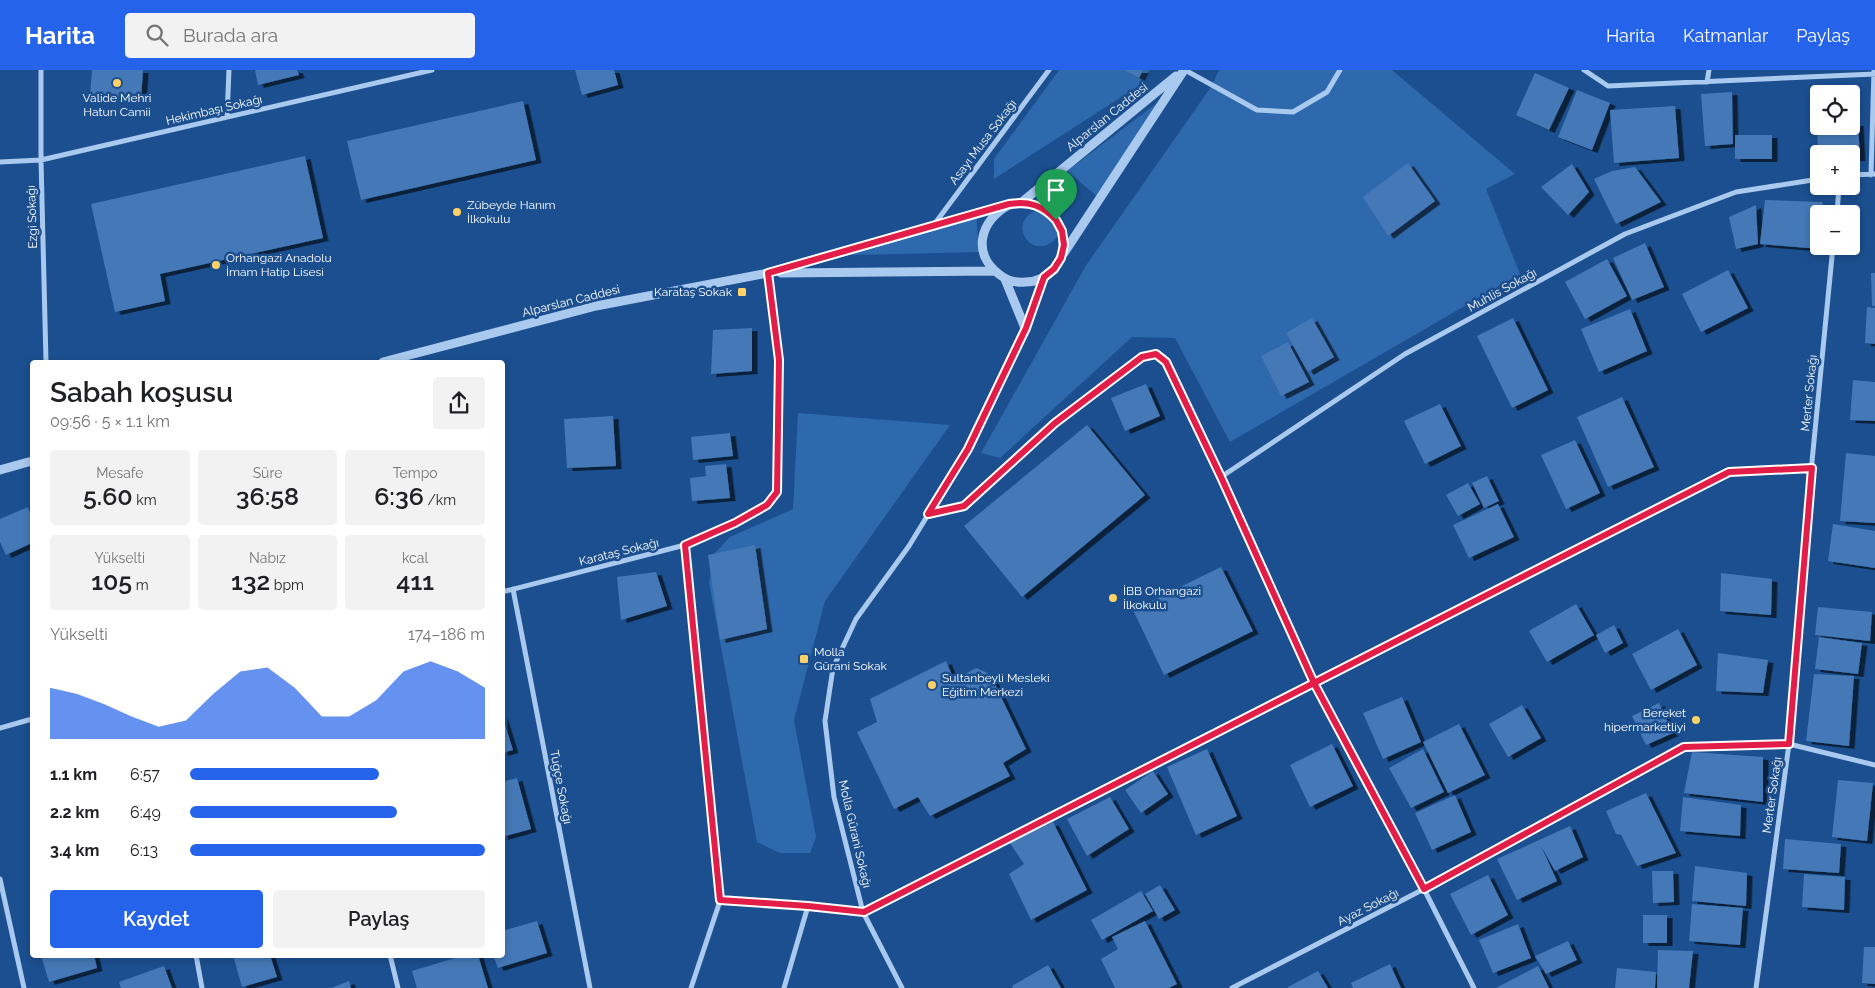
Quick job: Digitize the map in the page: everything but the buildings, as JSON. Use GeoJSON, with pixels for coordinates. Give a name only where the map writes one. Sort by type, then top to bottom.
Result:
{"type":"FeatureCollection","features":[{"type":"Feature","properties":{"kind":"street","name":"Ezgi Sokağı"},"geometry":{"type":"LineString","coordinates":[[40,70],[40,160],[46,360]]}},
{"type":"Feature","properties":{"kind":"street"},"geometry":{"type":"LineString","coordinates":[[227,117],[229,70]]}},
{"type":"Feature","properties":{"kind":"street"},"geometry":{"type":"LineString","coordinates":[[400,70],[400,78]]}},
{"type":"Feature","properties":{"kind":"street","name":"Hekimbaşı Sokağı"},"geometry":{"type":"LineString","coordinates":[[0,162],[40,160],[432,70]]}},
{"type":"Feature","properties":{"kind":"street","name":"Asayı Musa Sokağı"},"geometry":{"type":"LineString","coordinates":[[933,226],[1049,70]]}},
{"type":"Feature","properties":{"kind":"street"},"geometry":{"type":"LineString","coordinates":[[1009,204],[997,211],[988,221],[983,234],[982,247],[986,260],[994,271],[1005,279],[1018,283],[1031,282],[1044,277],[1054,269],[1184,70],[1257,110],[1293,112],[1327,92],[1340,70]]}},
{"type":"Feature","properties":{"kind":"street","name":"Alparslan Caddesi"},"geometry":{"type":"LineString","coordinates":[[1022,202],[1184,70]]}},
{"type":"Feature","properties":{"kind":"street"},"geometry":{"type":"LineString","coordinates":[[1584,70],[1608,86],[1874,73],[1873,175],[1860,175]]}},
{"type":"Feature","properties":{"kind":"street"},"geometry":{"type":"LineString","coordinates":[[1707,82],[1709,70]]}},
{"type":"Feature","properties":{"kind":"street","name":"Muhlis Sokağı"},"geometry":{"type":"LineString","coordinates":[[1221,477],[1405,354],[1625,234],[1736,192],[1810,180]]}},
{"type":"Feature","properties":{"kind":"street"},"geometry":{"type":"LineString","coordinates":[[768,273],[1009,204],[1022,202],[1035,204],[1047,210],[1056,220],[1062,231],[1064,245],[1061,258]]}},
{"type":"Feature","properties":{"kind":"street","name":"Merter Sokağı"},"geometry":{"type":"LineString","coordinates":[[1756,988],[1789,744],[1812,468],[1833,255]]}},
{"type":"Feature","properties":{"kind":"street"},"geometry":{"type":"LineString","coordinates":[[768,273],[994,271]]}},
{"type":"Feature","properties":{"kind":"street","name":"Alparslan Caddesi"},"geometry":{"type":"LineString","coordinates":[[391,360],[596,306],[768,273]]}},
{"type":"Feature","properties":{"kind":"street","name":"Karataş Sokağı"},"geometry":{"type":"LineString","coordinates":[[505,591],[685,545],[735,523],[767,505],[777,492],[779,360],[768,273]]}},
{"type":"Feature","properties":{"kind":"street"},"geometry":{"type":"LineString","coordinates":[[1026,328],[1044,277]]}},
{"type":"Feature","properties":{"kind":"street"},"geometry":{"type":"LineString","coordinates":[[1005,279],[1026,328]]}},
{"type":"Feature","properties":{"kind":"street","name":"Molla Gürani Sokağı"},"geometry":{"type":"LineString","coordinates":[[1026,328],[968,449],[909,546],[856,619],[833,668],[825,721],[833,787],[864,912],[1729,472],[1812,468]]}},
{"type":"Feature","properties":{"kind":"street"},"geometry":{"type":"LineString","coordinates":[[928,514],[964,506],[1055,423],[1142,357],[1156,354],[1166,362],[1221,477],[1314,683],[1424,889],[1474,988]]}},
{"type":"Feature","properties":{"kind":"street"},"geometry":{"type":"LineString","coordinates":[[0,470],[30,462]]}},
{"type":"Feature","properties":{"kind":"street"},"geometry":{"type":"LineString","coordinates":[[685,545],[720,900],[691,988]]}},
{"type":"Feature","properties":{"kind":"street","name":"Tuğçe Sokağı"},"geometry":{"type":"LineString","coordinates":[[513,589],[590,988]]}},
{"type":"Feature","properties":{"kind":"street"},"geometry":{"type":"LineString","coordinates":[[0,728],[30,720]]}},
{"type":"Feature","properties":{"kind":"street","name":"Ayaz Sokağı"},"geometry":{"type":"LineString","coordinates":[[1232,988],[1424,889],[1684,747],[1789,744],[1875,765]]}},
{"type":"Feature","properties":{"kind":"street"},"geometry":{"type":"LineString","coordinates":[[0,878],[24,988]]}},
{"type":"Feature","properties":{"kind":"street"},"geometry":{"type":"LineString","coordinates":[[720,900],[864,912],[902,988]]}},
{"type":"Feature","properties":{"kind":"street"},"geometry":{"type":"LineString","coordinates":[[784,988],[808,906]]}},
{"type":"Feature","properties":{"kind":"street"},"geometry":{"type":"LineString","coordinates":[[197,958],[202,988]]}},
{"type":"Feature","properties":{"kind":"street"},"geometry":{"type":"LineString","coordinates":[[391,958],[398,988]]}},
{"type":"Feature","properties":{"kind":"shaded area"},"geometry":{"type":"Polygon","coordinates":[[[1059,70],[1150,70],[1137,87],[994,179],[994,159],[1059,70]]]}},
{"type":"Feature","properties":{"kind":"shaded area"},"geometry":{"type":"Polygon","coordinates":[[[1219,70],[1392,70],[1515,174],[1486,189],[1520,274],[1230,442],[1175,338],[1132,337],[1000,458],[981,453],[1085,267],[1211,87],[1219,70]]]}},
{"type":"Feature","properties":{"kind":"shaded area"},"geometry":{"type":"Polygon","coordinates":[[[1165,97],[1099,198],[1067,171],[1165,97]]]}},
{"type":"Feature","properties":{"kind":"shaded area"},"geometry":{"type":"Polygon","coordinates":[[[1039,209],[1049,210],[1059,235],[1050,244],[1041,246],[1032,244],[1026,239],[1023,231],[1023,223],[1028,215],[1039,209]]]}},
{"type":"Feature","properties":{"kind":"shaded area"},"geometry":{"type":"Polygon","coordinates":[[[976,213],[979,252],[814,256],[976,213]]]}},
{"type":"Feature","properties":{"kind":"shaded area"},"geometry":{"type":"Polygon","coordinates":[[[798,413],[950,425],[825,601],[794,720],[816,837],[810,853],[780,853],[757,842],[709,582],[715,553],[730,537],[793,509],[798,413]]]}},
{"type":"Feature","properties":{"kind":"place","name":"Valide Mehri Hatun Camii"},"geometry":{"type":"Point","coordinates":[117,83]}},
{"type":"Feature","properties":{"kind":"place","name":"Zübeyde Hanım İlkokulu"},"geometry":{"type":"Point","coordinates":[457,212]}},
{"type":"Feature","properties":{"kind":"place","name":"Orhangazi Anadolu İmam Hatip Lisesi"},"geometry":{"type":"Point","coordinates":[216,265]}},
{"type":"Feature","properties":{"kind":"place","name":"Karataş Sokak"},"geometry":{"type":"Point","coordinates":[742,292]}},
{"type":"Feature","properties":{"kind":"place","name":"İBB Orhangazi İlkokulu"},"geometry":{"type":"Point","coordinates":[1113,598]}},
{"type":"Feature","properties":{"kind":"place","name":"Molla Gürani Sokak"},"geometry":{"type":"Point","coordinates":[804,659]}},
{"type":"Feature","properties":{"kind":"place","name":"Sultanbeyli Mesleki Eğitim Merkezi"},"geometry":{"type":"Point","coordinates":[932,685]}},
{"type":"Feature","properties":{"kind":"place","name":"Bereket hipermarketliyi"},"geometry":{"type":"Point","coordinates":[1696,720]}},
{"type":"Feature","properties":{"kind":"route"},"geometry":{"type":"LineString","coordinates":[[1056,220],[1047,210],[1035,204],[1022,202],[1009,204],[768,273],[779,360],[777,492],[767,505],[735,523],[685,545],[720,900],[864,912],[1314,683],[1424,889],[1684,747],[1789,744],[1812,468],[1729,472],[1314,683],[1221,477],[1166,362],[1156,354],[1142,357],[1055,423],[964,506],[928,514],[968,449],[1026,328],[1044,277],[1054,269],[1061,258],[1064,245],[1062,231],[1056,220]]}}]}
